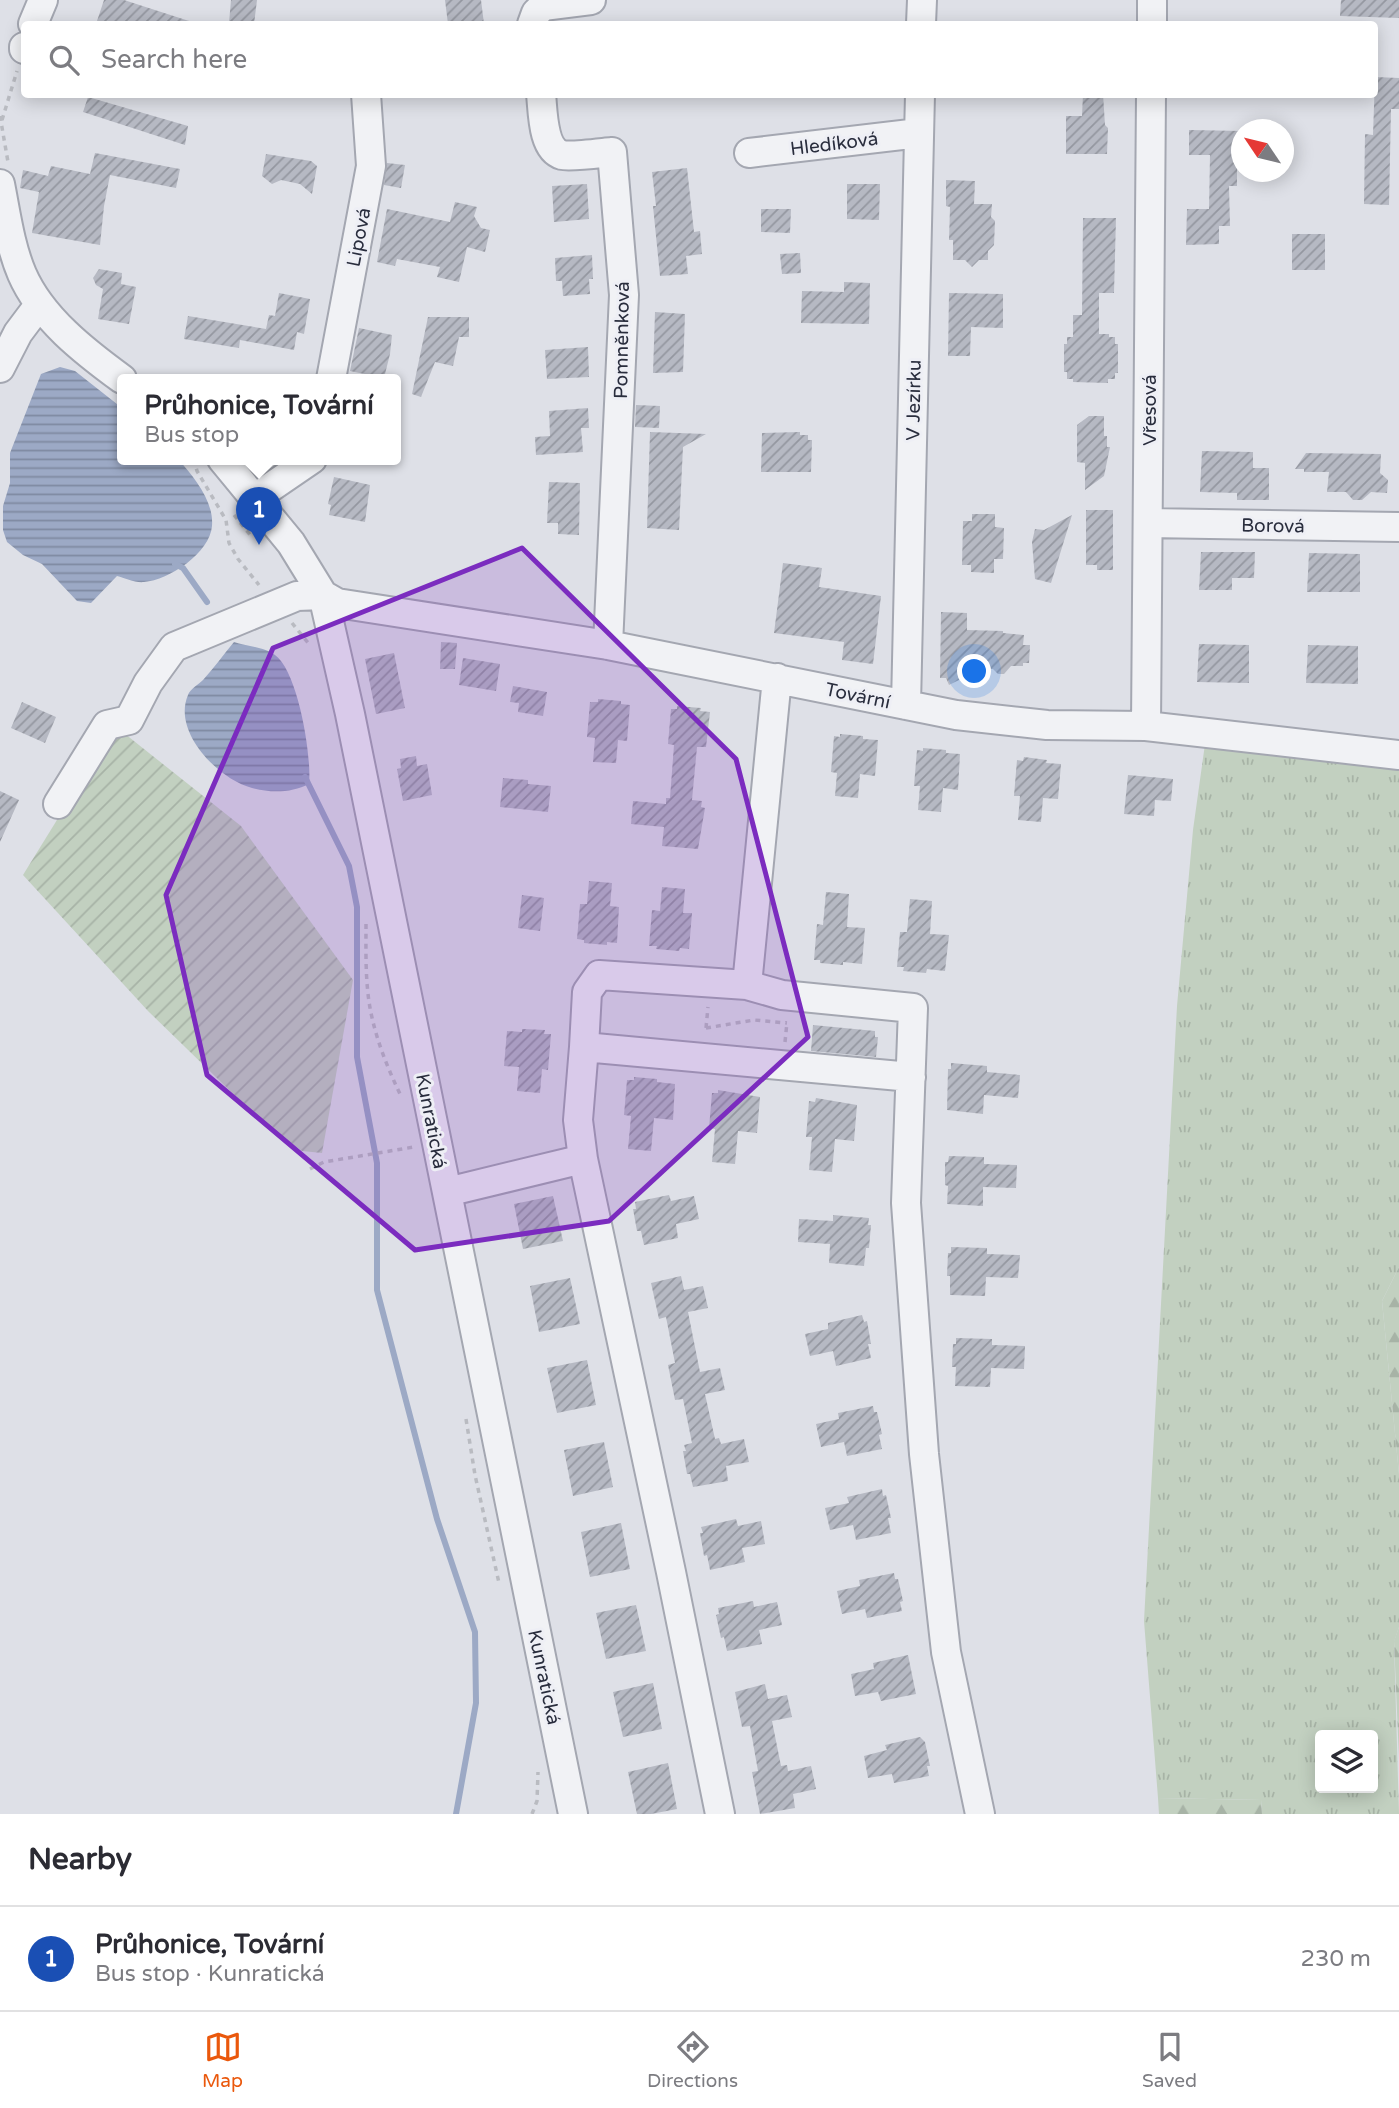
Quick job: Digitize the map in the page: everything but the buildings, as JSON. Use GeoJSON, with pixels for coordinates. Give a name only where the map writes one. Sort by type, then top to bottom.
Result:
{"type":"FeatureCollection","features":[{"type":"Feature","properties":{"kind":"street"},"geometry":{"type":"LineString","coordinates":[[34,21],[43,0]]}},
{"type":"Feature","properties":{"kind":"street"},"geometry":{"type":"LineString","coordinates":[[533,21],[543,6],[591,0]]}},
{"type":"Feature","properties":{"kind":"street"},"geometry":{"type":"LineString","coordinates":[[921,21],[922,0]]}},
{"type":"Feature","properties":{"kind":"street"},"geometry":{"type":"LineString","coordinates":[[1152,0],[1152,21]]}},
{"type":"Feature","properties":{"kind":"street","name":"Lipová"},"geometry":{"type":"LineString","coordinates":[[332,374],[371,166],[366,98]]}},
{"type":"Feature","properties":{"kind":"street","name":"Pomněnková"},"geometry":{"type":"LineString","coordinates":[[542,98],[548,139],[553,149],[562,155],[612,152],[624,295],[608,645]]}},
{"type":"Feature","properties":{"kind":"street","name":"V Jezírku"},"geometry":{"type":"LineString","coordinates":[[906,705],[920,98]]}},
{"type":"Feature","properties":{"kind":"street","name":"Vřesová"},"geometry":{"type":"LineString","coordinates":[[1146,726],[1151,98]]}},
{"type":"Feature","properties":{"kind":"street","name":"Hledíková"},"geometry":{"type":"LineString","coordinates":[[749,153],[919,133]]}},
{"type":"Feature","properties":{"kind":"street"},"geometry":{"type":"LineString","coordinates":[[4,174],[12,244],[22,274],[39,305],[94,359],[117,375]]}},
{"type":"Feature","properties":{"kind":"street"},"geometry":{"type":"LineString","coordinates":[[0,368],[18,333],[39,305]]}},
{"type":"Feature","properties":{"kind":"street","name":"Kunratická"},"geometry":{"type":"LineString","coordinates":[[227,465],[291,543],[323,595],[350,714],[420,1146],[447,1192],[573,1814]]}},
{"type":"Feature","properties":{"kind":"street"},"geometry":{"type":"LineString","coordinates":[[255,498],[303,465]]}},
{"type":"Feature","properties":{"kind":"street","name":"Borová"},"geometry":{"type":"LineString","coordinates":[[1148,523],[1399,527]]}},
{"type":"Feature","properties":{"kind":"street"},"geometry":{"type":"LineString","coordinates":[[58,804],[107,725],[130,720],[148,683],[174,647],[297,596],[323,595]]}},
{"type":"Feature","properties":{"kind":"street","name":"Tovární"},"geometry":{"type":"LineString","coordinates":[[323,595],[337,603],[608,645],[956,715],[1047,725],[1146,726],[1399,755]]}},
{"type":"Feature","properties":{"kind":"street"},"geometry":{"type":"LineString","coordinates":[[747,985],[777,678]]}},
{"type":"Feature","properties":{"kind":"street"},"geometry":{"type":"LineString","coordinates":[[720,1814],[583,1159],[578,1120],[587,992],[599,975],[747,985],[788,1009],[913,1008],[906,1203],[924,1454],[946,1653],[980,1814]]}},
{"type":"Feature","properties":{"kind":"street"},"geometry":{"type":"LineString","coordinates":[[584,1047],[911,1077]]}},
{"type":"Feature","properties":{"kind":"street"},"geometry":{"type":"LineString","coordinates":[[447,1192],[583,1159]]}},
{"type":"Feature","properties":{"kind":"path"},"geometry":{"type":"LineString","coordinates":[[1,122],[21,58]]}},
{"type":"Feature","properties":{"kind":"path"},"geometry":{"type":"LineString","coordinates":[[0,116],[4,174]]}},
{"type":"Feature","properties":{"kind":"path"},"geometry":{"type":"LineString","coordinates":[[196,465],[226,520],[229,543],[238,559],[276,605]]}},
{"type":"Feature","properties":{"kind":"path"},"geometry":{"type":"LineString","coordinates":[[366,920],[370,1011],[385,1061],[404,1102]]}},
{"type":"Feature","properties":{"kind":"path"},"geometry":{"type":"LineString","coordinates":[[704,1058],[710,982]]}},
{"type":"Feature","properties":{"kind":"path"},"geometry":{"type":"LineString","coordinates":[[706,1028],[754,1020],[788,1009],[783,1065]]}},
{"type":"Feature","properties":{"kind":"path"},"geometry":{"type":"LineString","coordinates":[[310,1169],[324,1162],[420,1146]]}},
{"type":"Feature","properties":{"kind":"path"},"geometry":{"type":"LineString","coordinates":[[464,1410],[501,1594]]}},
{"type":"Feature","properties":{"kind":"path"},"geometry":{"type":"LineString","coordinates":[[532,1814],[537,1801],[539,1764]]}},
{"type":"Feature","properties":{"kind":"highlighted area"},"geometry":{"type":"Polygon","coordinates":[[[522,548],[736,759],[808,1037],[609,1221],[415,1250],[207,1075],[166,895],[273,648],[522,548]]]}},
{"type":"Feature","properties":{"kind":"green space"},"geometry":{"type":"Polygon","coordinates":[[[115,726],[241,826],[353,980],[322,1153],[302,1151],[260,1120],[148,1011],[23,875],[115,726]]]}},
{"type":"Feature","properties":{"kind":"green space"},"geometry":{"type":"Polygon","coordinates":[[[1205,744],[1399,766],[1399,1267],[1382,1301],[1399,1474],[1399,1627],[1394,1642],[1399,1814],[1262,1814],[1261,1800],[1158,1798],[1144,1621],[1177,1006],[1193,830],[1205,744]]]}},
{"type":"Feature","properties":{"kind":"green space"},"geometry":{"type":"Polygon","coordinates":[[[1399,1267],[1399,1474],[1382,1301],[1399,1267]]]}},
{"type":"Feature","properties":{"kind":"green space"},"geometry":{"type":"Polygon","coordinates":[[[1399,1627],[1399,1759],[1394,1641],[1399,1627]]]}},
{"type":"Feature","properties":{"kind":"green space"},"geometry":{"type":"Polygon","coordinates":[[[1158,1798],[1261,1800],[1262,1814],[1159,1814],[1158,1798]]]}},
{"type":"Feature","properties":{"kind":"water"},"geometry":{"type":"Polygon","coordinates":[[[60,367],[75,371],[117,404],[117,465],[183,465],[190,474],[202,490],[210,508],[212,526],[204,546],[187,563],[165,576],[144,582],[117,576],[91,603],[77,601],[42,564],[23,555],[7,542],[3,530],[3,506],[10,483],[10,453],[41,374],[60,367]]]}},
{"type":"Feature","properties":{"kind":"water"},"geometry":{"type":"Polygon","coordinates":[[[234,642],[266,650],[283,664],[302,715],[309,784],[288,791],[266,791],[239,783],[213,764],[192,738],[186,724],[188,695],[234,642]]]}},
{"type":"Feature","properties":{"kind":"waterway"},"geometry":{"type":"LineString","coordinates":[[175,564],[183,568],[207,602]]}},
{"type":"Feature","properties":{"kind":"waterway"},"geometry":{"type":"LineString","coordinates":[[305,777],[349,866],[357,907],[357,1057],[377,1163],[377,1290],[437,1519],[475,1632],[476,1703],[456,1814]]}},
{"type":"Feature","properties":{"kind":"place","name":"Průhonice, Tovární"},"geometry":{"type":"Point","coordinates":[259,545]}}]}
